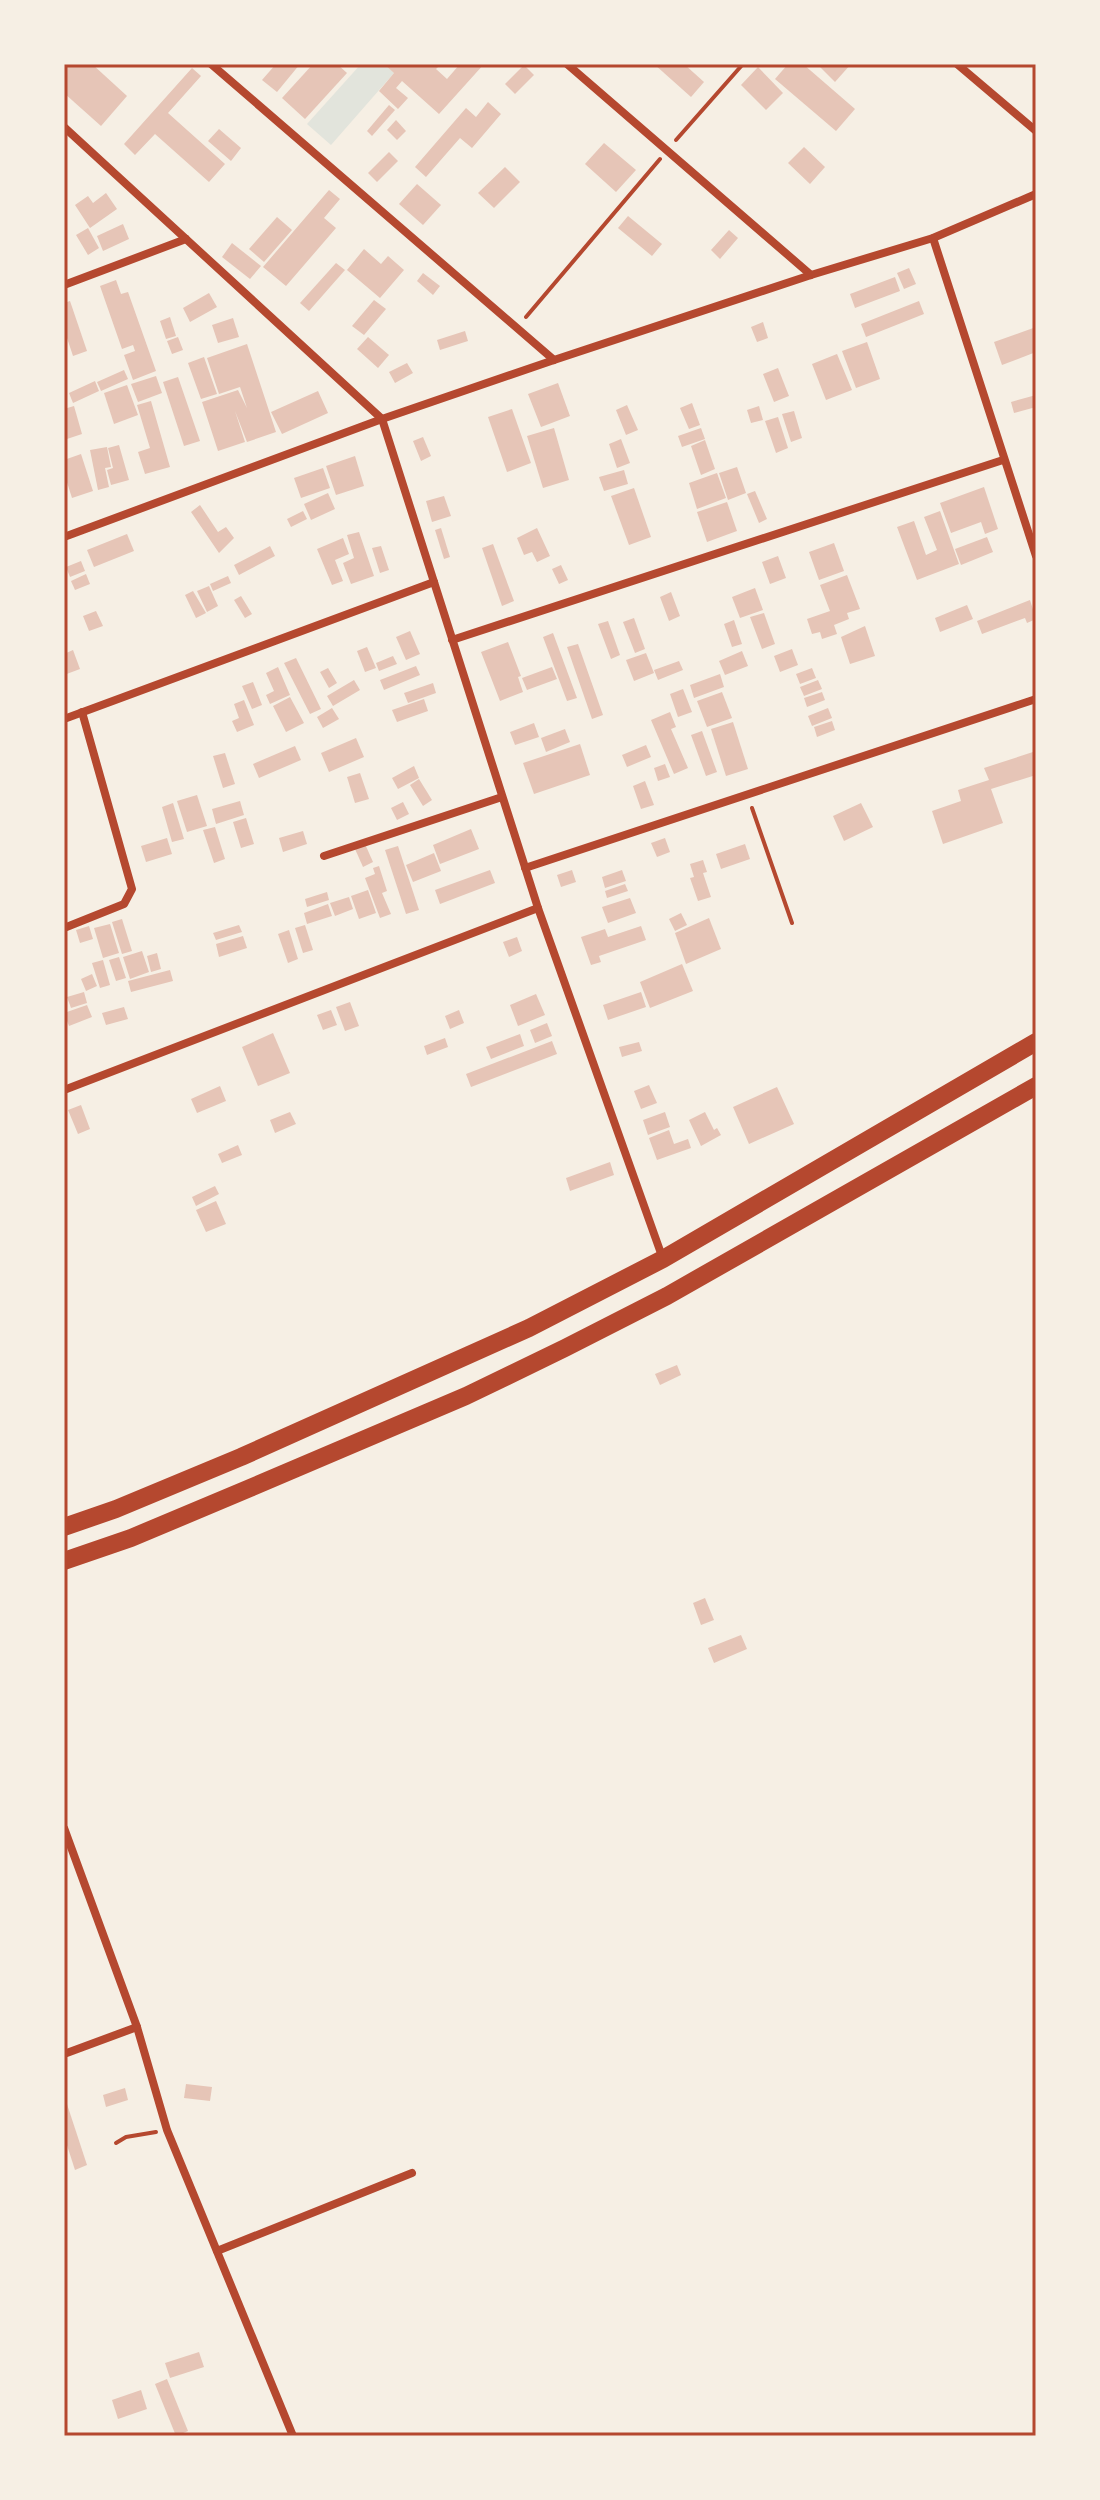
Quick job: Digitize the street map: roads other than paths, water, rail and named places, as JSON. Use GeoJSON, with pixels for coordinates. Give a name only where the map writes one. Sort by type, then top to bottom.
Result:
{"type":"FeatureCollection","features":[{"type":"Feature","properties":{"kind":"main road"},"geometry":{"type":"LineString","coordinates":[[64,1527],[130,1503],[369,1401],[529,1328],[663,1259],[1036,1042]]}},
{"type":"Feature","properties":{"kind":"main road"},"geometry":{"type":"LineString","coordinates":[[64,1561],[131,1538],[250,1488],[466,1396],[565,1348],[667,1296],[1036,1086]]}},
{"type":"Feature","properties":{"kind":"street"},"geometry":{"type":"LineString","coordinates":[[211,64],[554,360]]}},
{"type":"Feature","properties":{"kind":"street"},"geometry":{"type":"LineString","coordinates":[[567,64],[811,275]]}},
{"type":"Feature","properties":{"kind":"street"},"geometry":{"type":"LineString","coordinates":[[957,64],[1036,131]]}},
{"type":"Feature","properties":{"kind":"street"},"geometry":{"type":"LineString","coordinates":[[64,127],[382,419],[538,908],[663,1259]]}},
{"type":"Feature","properties":{"kind":"street"},"geometry":{"type":"LineString","coordinates":[[64,537],[382,419],[811,275],[933,238],[1036,194]]}},
{"type":"Feature","properties":{"kind":"street"},"geometry":{"type":"LineString","coordinates":[[933,238],[1036,556]]}},
{"type":"Feature","properties":{"kind":"street"},"geometry":{"type":"LineString","coordinates":[[64,285],[186,239]]}},
{"type":"Feature","properties":{"kind":"street"},"geometry":{"type":"LineString","coordinates":[[452,640],[1003,460]]}},
{"type":"Feature","properties":{"kind":"street"},"geometry":{"type":"LineString","coordinates":[[64,719],[434,582]]}},
{"type":"Feature","properties":{"kind":"street"},"geometry":{"type":"LineString","coordinates":[[525,868],[1036,699]]}},
{"type":"Feature","properties":{"kind":"street"},"geometry":{"type":"LineString","coordinates":[[64,928],[124,904],[132,889],[82,712]]}},
{"type":"Feature","properties":{"kind":"street"},"geometry":{"type":"LineString","coordinates":[[324,856],[502,797]]}},
{"type":"Feature","properties":{"kind":"street"},"geometry":{"type":"LineString","coordinates":[[64,1090],[538,908]]}},
{"type":"Feature","properties":{"kind":"street"},"geometry":{"type":"LineString","coordinates":[[64,1828],[137,2027],[167,2130],[293,2436]]}},
{"type":"Feature","properties":{"kind":"street"},"geometry":{"type":"LineString","coordinates":[[64,2054],[137,2027]]}},
{"type":"Feature","properties":{"kind":"street"},"geometry":{"type":"LineString","coordinates":[[217,2251],[412,2173]]}}]}
